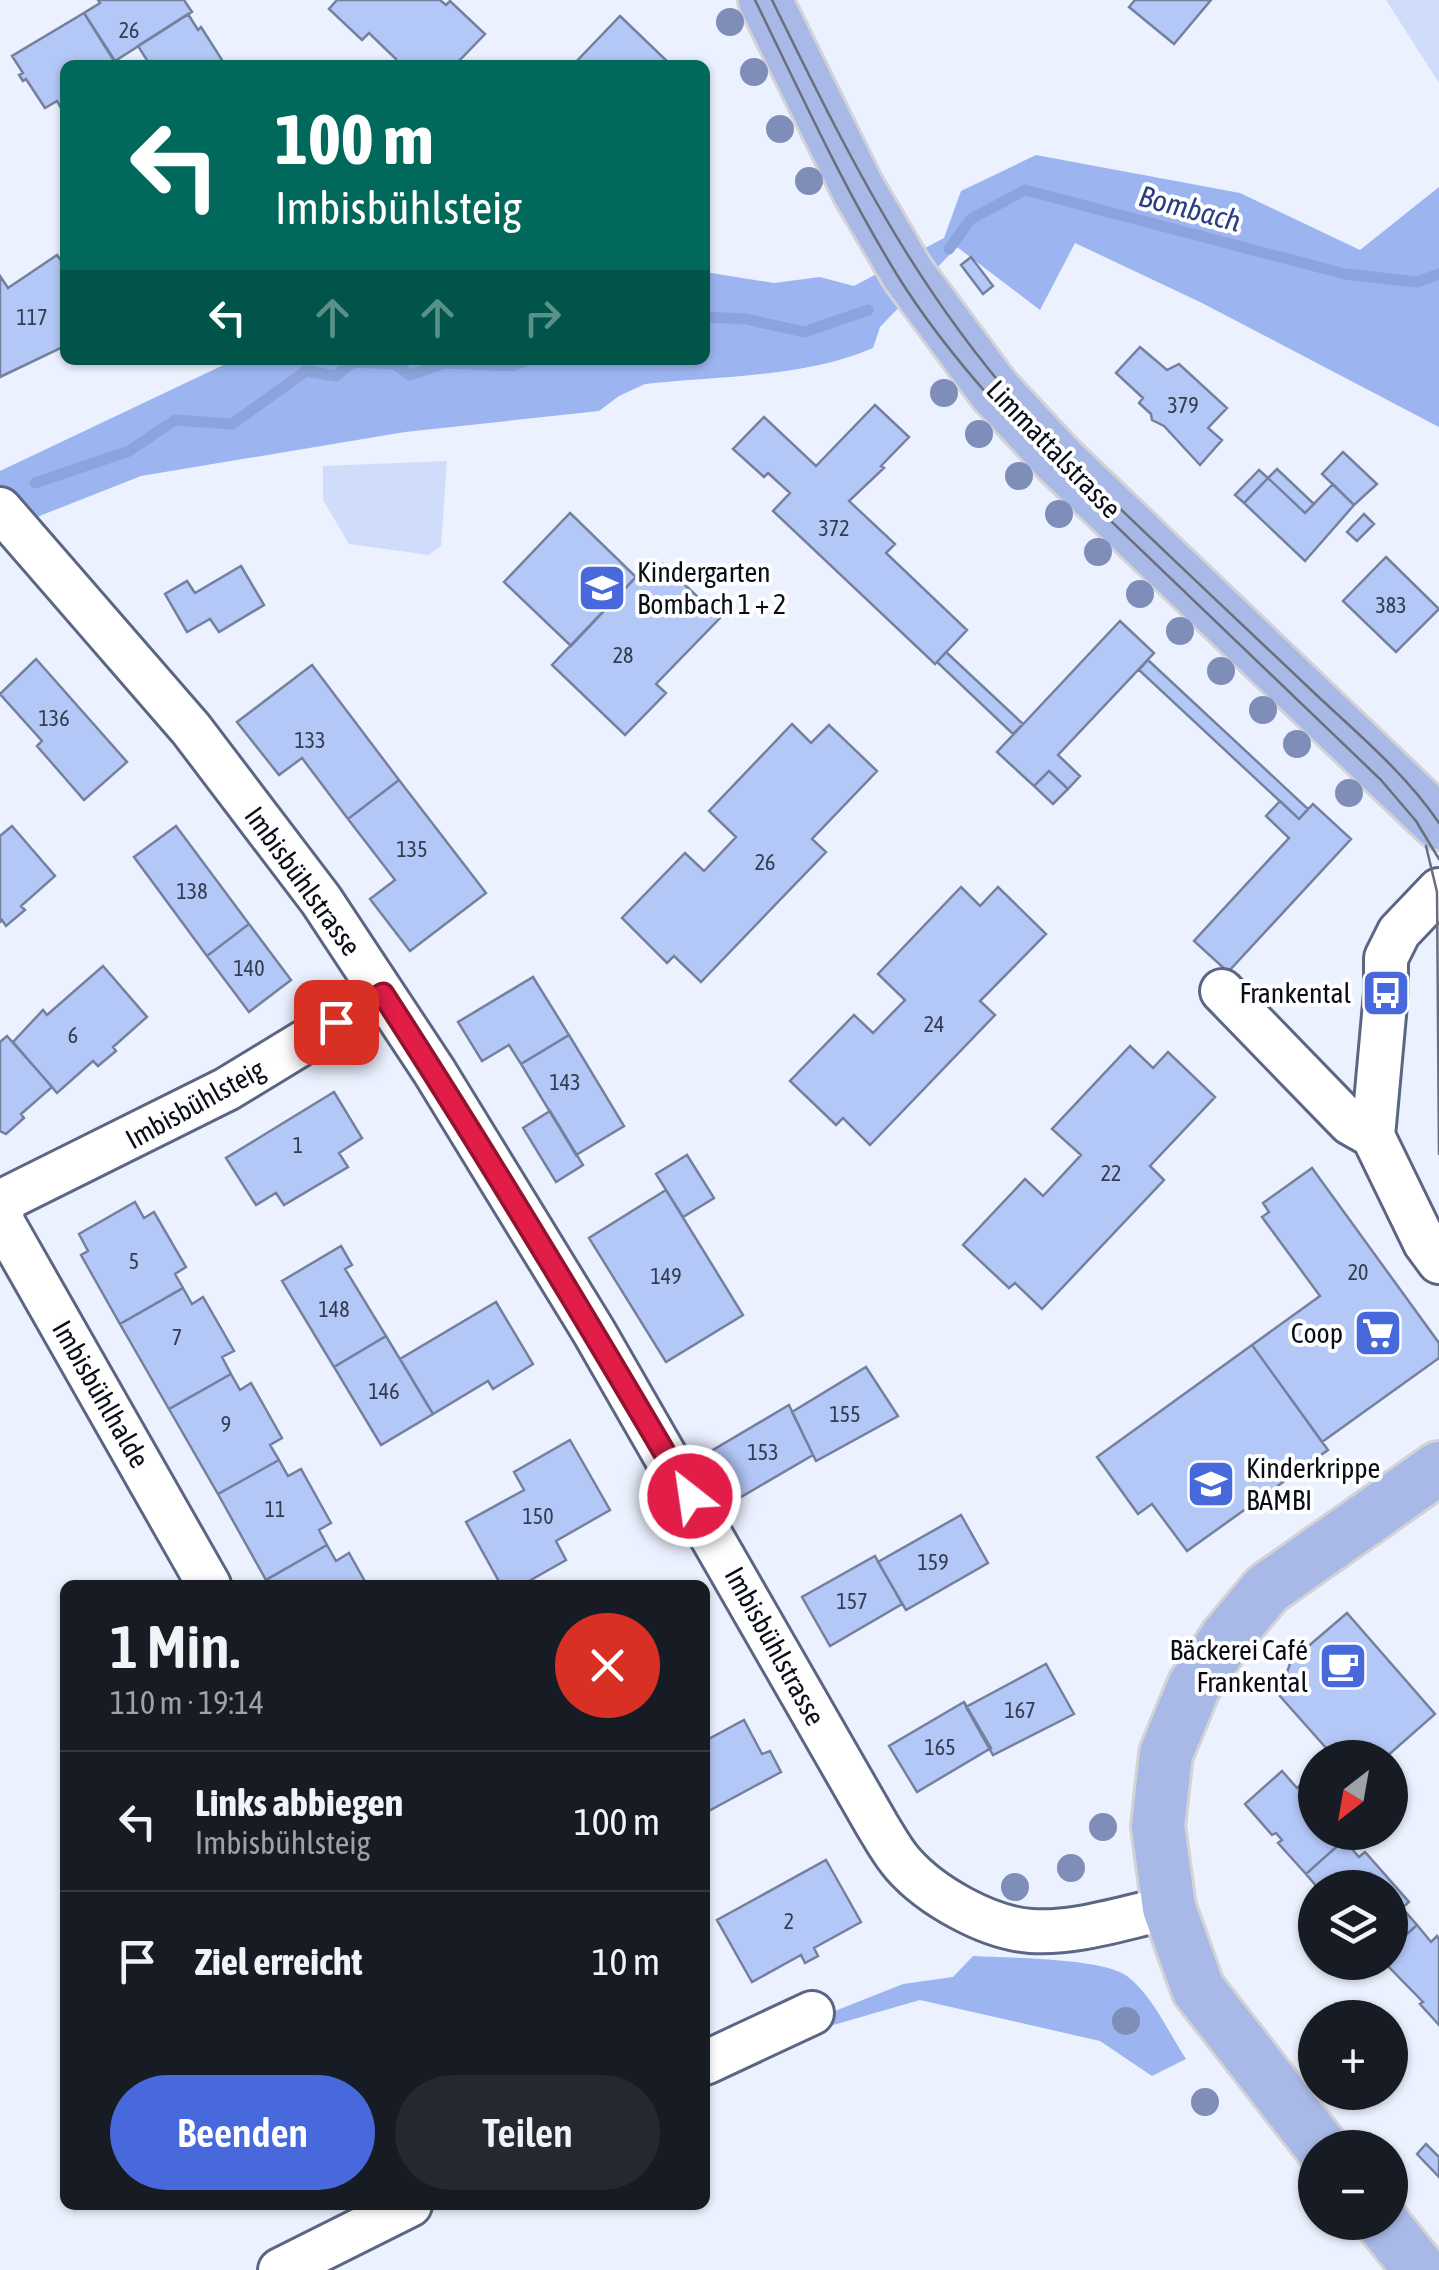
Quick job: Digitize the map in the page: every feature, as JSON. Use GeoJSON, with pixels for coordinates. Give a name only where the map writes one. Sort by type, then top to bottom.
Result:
{"type":"FeatureCollection","features":[{"type":"Feature","properties":{"kind":"main road","name":"Limmattalstrasse"},"geometry":{"type":"LineString","coordinates":[[765,0],[858,189],[898,257],[994,390],[1059,460],[1439,823]]}},
{"type":"Feature","properties":{"kind":"main road"},"geometry":{"type":"LineString","coordinates":[[1308,2130],[1198,1989],[1169,1908],[1158,1826],[1166,1754],[1194,1686],[1227,1637],[1267,1590],[1439,1468]]}},
{"type":"Feature","properties":{"kind":"main road"},"geometry":{"type":"LineString","coordinates":[[1396,2240],[1420,2270]]}},
{"type":"Feature","properties":{"kind":"street","name":"Imbisbühlstrasse"},"geometry":{"type":"LineString","coordinates":[[0,509],[191,730],[321,900],[434,1071],[594,1332],[902,1864],[933,1890],[970,1910],[998,1923],[1030,1931],[1070,1929],[1169,1908]]}},
{"type":"Feature","properties":{"kind":"street"},"geometry":{"type":"LineString","coordinates":[[1439,890],[1399,932],[1386,958],[1373,1136],[1425,1243],[1439,1262]]}},
{"type":"Feature","properties":{"kind":"street"},"geometry":{"type":"LineString","coordinates":[[1222,992],[1350,1124],[1373,1136]]}},
{"type":"Feature","properties":{"kind":"street","name":"Imbisbühlsteig"},"geometry":{"type":"LineString","coordinates":[[1,1201],[227,1089],[383,994]]}},
{"type":"Feature","properties":{"kind":"street","name":"Imbisbühlhalde"},"geometry":{"type":"LineString","coordinates":[[1,1201],[2,1221],[206,1580]]}},
{"type":"Feature","properties":{"kind":"street"},"geometry":{"type":"LineString","coordinates":[[710,2061],[812,2013]]}},
{"type":"Feature","properties":{"kind":"street"},"geometry":{"type":"LineString","coordinates":[[280,2270],[400,2210]]}},
{"type":"Feature","properties":{"kind":"shaded area"},"geometry":{"type":"Polygon","coordinates":[[[1386,0],[1439,0],[1439,83],[1386,0]]]}},
{"type":"Feature","properties":{"kind":"shaded area"},"geometry":{"type":"Polygon","coordinates":[[[1036,155],[1240,193],[1360,250],[1439,187],[1439,427],[1202,303],[1075,243],[1040,310],[957,247],[880,327],[873,348],[846,358],[790,370],[645,384],[599,411],[405,432],[141,476],[0,536],[0,471],[223,365],[710,365],[710,273],[774,283],[820,277],[854,286],[944,238],[961,191],[1036,155]]]}},
{"type":"Feature","properties":{"kind":"shaded area"},"geometry":{"type":"Polygon","coordinates":[[[447,461],[441,546],[429,555],[349,544],[323,500],[323,466],[447,461]]]}},
{"type":"Feature","properties":{"kind":"shaded area"},"geometry":{"type":"Polygon","coordinates":[[[973,1956],[1054,1960],[1115,1970],[1144,1993],[1186,2059],[1152,2076],[1100,2041],[920,2000],[795,2036],[797,2026],[903,1984],[953,1977],[973,1956]]]}},
{"type":"Feature","properties":{"kind":"building"},"geometry":{"type":"Polygon","coordinates":[[[98,0],[184,0],[192,12],[114,60],[84,13],[100,3],[98,0]]]}},
{"type":"Feature","properties":{"kind":"building"},"geometry":{"type":"Polygon","coordinates":[[[337,0],[440,0],[446,5],[450,1],[485,34],[460,60],[395,60],[369,33],[362,40],[329,9],[337,0]]]}},
{"type":"Feature","properties":{"kind":"building"},"geometry":{"type":"Polygon","coordinates":[[[1135,0],[1211,0],[1174,44],[1129,7],[1135,0]]]}},
{"type":"Feature","properties":{"kind":"building"},"geometry":{"type":"Polygon","coordinates":[[[84,13],[113,60],[60,60],[60,106],[57,101],[45,108],[26,79],[23,81],[19,75],[23,73],[12,56],[84,13]]]}},
{"type":"Feature","properties":{"kind":"building"},"geometry":{"type":"Polygon","coordinates":[[[188,14],[222,60],[147,60],[138,46],[188,14]]]}},
{"type":"Feature","properties":{"kind":"building"},"geometry":{"type":"Polygon","coordinates":[[[620,16],[666,60],[578,60],[620,16]]]}},
{"type":"Feature","properties":{"kind":"building"},"geometry":{"type":"Polygon","coordinates":[[[57,255],[60,259],[60,348],[0,377],[0,276],[8,288],[57,255]]]}},
{"type":"Feature","properties":{"kind":"building"},"geometry":{"type":"Polygon","coordinates":[[[971,257],[993,286],[983,294],[961,265],[971,257]]]}},
{"type":"Feature","properties":{"kind":"building"},"geometry":{"type":"Polygon","coordinates":[[[1140,347],[1167,370],[1179,364],[1227,408],[1208,428],[1222,440],[1200,465],[1164,426],[1152,420],[1139,403],[1143,398],[1116,373],[1140,347]]]}},
{"type":"Feature","properties":{"kind":"building"},"geometry":{"type":"Polygon","coordinates":[[[875,405],[909,437],[849,501],[895,544],[886,553],[967,630],[935,664],[773,511],[790,493],[768,473],[764,477],[733,449],[764,417],[816,466],[875,405]]]}},
{"type":"Feature","properties":{"kind":"building"},"geometry":{"type":"Polygon","coordinates":[[[1343,452],[1377,484],[1354,505],[1322,474],[1343,452]]]}},
{"type":"Feature","properties":{"kind":"building"},"geometry":{"type":"Polygon","coordinates":[[[1277,469],[1314,504],[1305,513],[1268,478],[1277,469]]]}},
{"type":"Feature","properties":{"kind":"building"},"geometry":{"type":"Polygon","coordinates":[[[1259,470],[1268,478],[1244,503],[1235,495],[1259,470]]]}},
{"type":"Feature","properties":{"kind":"building"},"geometry":{"type":"Polygon","coordinates":[[[1268,478],[1305,513],[1333,484],[1354,505],[1305,561],[1244,503],[1268,478]]]}},
{"type":"Feature","properties":{"kind":"building"},"geometry":{"type":"Polygon","coordinates":[[[570,513],[636,577],[571,646],[504,582],[570,513]]]}},
{"type":"Feature","properties":{"kind":"building"},"geometry":{"type":"Polygon","coordinates":[[[1364,514],[1374,524],[1357,541],[1347,532],[1364,514]]]}},
{"type":"Feature","properties":{"kind":"building"},"geometry":{"type":"Polygon","coordinates":[[[1386,557],[1439,609],[1396,652],[1343,601],[1386,557]]]}},
{"type":"Feature","properties":{"kind":"building"},"geometry":{"type":"Polygon","coordinates":[[[663,564],[720,618],[656,684],[666,693],[625,735],[552,665],[636,577],[644,584],[663,564]]]}},
{"type":"Feature","properties":{"kind":"building"},"geometry":{"type":"Polygon","coordinates":[[[241,566],[264,605],[219,632],[210,619],[187,632],[165,594],[187,581],[195,593],[241,566]]]}},
{"type":"Feature","properties":{"kind":"building"},"geometry":{"type":"Polygon","coordinates":[[[1120,621],[1154,653],[1058,755],[1080,776],[1068,789],[1049,771],[1034,786],[997,752],[1120,621]]]}},
{"type":"Feature","properties":{"kind":"building"},"geometry":{"type":"Polygon","coordinates":[[[946,652],[1023,724],[1013,734],[937,662],[946,652]]]}},
{"type":"Feature","properties":{"kind":"building"},"geometry":{"type":"Polygon","coordinates":[[[36,659],[127,762],[84,800],[37,746],[42,741],[0,694],[36,659]]]}},
{"type":"Feature","properties":{"kind":"building"},"geometry":{"type":"Polygon","coordinates":[[[1148,660],[1308,809],[1299,819],[1139,670],[1148,660]]]}},
{"type":"Feature","properties":{"kind":"building"},"geometry":{"type":"Polygon","coordinates":[[[312,665],[399,780],[348,819],[302,758],[279,775],[237,722],[312,665]]]}},
{"type":"Feature","properties":{"kind":"building"},"geometry":{"type":"Polygon","coordinates":[[[792,724],[811,743],[829,725],[877,771],[812,839],[826,852],[701,982],[674,956],[667,963],[622,918],[685,853],[704,871],[736,837],[709,811],[792,724]]]}},
{"type":"Feature","properties":{"kind":"building"},"geometry":{"type":"Polygon","coordinates":[[[1049,771],[1068,789],[1053,804],[1034,786],[1049,771]]]}},
{"type":"Feature","properties":{"kind":"building"},"geometry":{"type":"Polygon","coordinates":[[[399,780],[486,893],[410,951],[370,899],[395,880],[348,819],[399,780]]]}},
{"type":"Feature","properties":{"kind":"building"},"geometry":{"type":"Polygon","coordinates":[[[1280,801],[1299,819],[1313,804],[1351,839],[1228,972],[1194,941],[1289,838],[1266,816],[1280,801]]]}},
{"type":"Feature","properties":{"kind":"building"},"geometry":{"type":"Polygon","coordinates":[[[12,826],[55,876],[21,906],[25,910],[6,926],[0,922],[0,836],[12,826]]]}},
{"type":"Feature","properties":{"kind":"building"},"geometry":{"type":"Polygon","coordinates":[[[176,826],[249,924],[207,956],[134,857],[176,826]]]}},
{"type":"Feature","properties":{"kind":"building"},"geometry":{"type":"Polygon","coordinates":[[[961,887],[980,906],[998,887],[1046,934],[980,1001],[995,1015],[870,1145],[843,1118],[836,1125],[790,1081],[854,1015],[873,1033],[905,1000],[878,974],[961,887]]]}},
{"type":"Feature","properties":{"kind":"building"},"geometry":{"type":"Polygon","coordinates":[[[249,924],[291,980],[249,1012],[207,956],[249,924]]]}},
{"type":"Feature","properties":{"kind":"building"},"geometry":{"type":"Polygon","coordinates":[[[103,966],[147,1017],[113,1047],[116,1051],[98,1066],[93,1061],[57,1093],[13,1042],[43,1010],[47,1015],[103,966]]]}},
{"type":"Feature","properties":{"kind":"building"},"geometry":{"type":"Polygon","coordinates":[[[533,977],[569,1035],[521,1064],[509,1045],[482,1061],[458,1022],[533,977]]]}},
{"type":"Feature","properties":{"kind":"building"},"geometry":{"type":"Polygon","coordinates":[[[569,1035],[624,1126],[576,1155],[521,1064],[569,1035]]]}},
{"type":"Feature","properties":{"kind":"building"},"geometry":{"type":"Polygon","coordinates":[[[7,1036],[52,1087],[21,1114],[24,1118],[6,1134],[0,1131],[0,1042],[7,1036]]]}},
{"type":"Feature","properties":{"kind":"building"},"geometry":{"type":"Polygon","coordinates":[[[1130,1046],[1153,1068],[1168,1052],[1215,1097],[1150,1166],[1164,1180],[1042,1309],[1015,1283],[1009,1288],[963,1245],[1025,1179],[1043,1196],[1081,1155],[1052,1129],[1130,1046]]]}},
{"type":"Feature","properties":{"kind":"building"},"geometry":{"type":"Polygon","coordinates":[[[334,1092],[362,1138],[339,1153],[348,1167],[284,1205],[276,1193],[256,1205],[226,1158],[334,1092]]]}},
{"type":"Feature","properties":{"kind":"building"},"geometry":{"type":"Polygon","coordinates":[[[550,1111],[583,1165],[556,1182],[523,1128],[550,1111]]]}},
{"type":"Feature","properties":{"kind":"building"},"geometry":{"type":"Polygon","coordinates":[[[687,1155],[714,1198],[683,1217],[656,1174],[687,1155]]]}},
{"type":"Feature","properties":{"kind":"building"},"geometry":{"type":"Polygon","coordinates":[[[1312,1168],[1439,1343],[1439,1358],[1322,1442],[1252,1345],[1320,1296],[1262,1217],[1269,1212],[1263,1203],[1312,1168]]]}},
{"type":"Feature","properties":{"kind":"building"},"geometry":{"type":"Polygon","coordinates":[[[666,1190],[743,1315],[666,1362],[589,1238],[666,1190]]]}},
{"type":"Feature","properties":{"kind":"building"},"geometry":{"type":"Polygon","coordinates":[[[135,1202],[144,1218],[154,1212],[186,1267],[175,1274],[183,1288],[120,1324],[81,1255],[88,1251],[79,1234],[135,1202]]]}},
{"type":"Feature","properties":{"kind":"building"},"geometry":{"type":"Polygon","coordinates":[[[341,1246],[352,1265],[345,1269],[386,1336],[334,1367],[282,1281],[341,1246]]]}},
{"type":"Feature","properties":{"kind":"building"},"geometry":{"type":"Polygon","coordinates":[[[183,1288],[192,1304],[203,1297],[234,1351],[222,1357],[231,1374],[169,1409],[120,1324],[183,1288]]]}},
{"type":"Feature","properties":{"kind":"building"},"geometry":{"type":"Polygon","coordinates":[[[496,1302],[533,1364],[493,1389],[488,1381],[433,1414],[400,1359],[496,1302]]]}},
{"type":"Feature","properties":{"kind":"building"},"geometry":{"type":"Polygon","coordinates":[[[386,1336],[433,1414],[381,1445],[334,1367],[386,1336]]]}},
{"type":"Feature","properties":{"kind":"building"},"geometry":{"type":"Polygon","coordinates":[[[1252,1345],[1328,1450],[1187,1551],[1152,1504],[1138,1514],[1097,1457],[1252,1345]]]}},
{"type":"Feature","properties":{"kind":"building"},"geometry":{"type":"Polygon","coordinates":[[[866,1367],[898,1416],[816,1461],[792,1412],[866,1367]]]}},
{"type":"Feature","properties":{"kind":"building"},"geometry":{"type":"Polygon","coordinates":[[[231,1374],[240,1390],[251,1383],[282,1438],[270,1445],[279,1460],[218,1494],[169,1409],[231,1374]]]}},
{"type":"Feature","properties":{"kind":"building"},"geometry":{"type":"Polygon","coordinates":[[[789,1405],[813,1455],[741,1497],[713,1450],[789,1405]]]}},
{"type":"Feature","properties":{"kind":"building"},"geometry":{"type":"Polygon","coordinates":[[[570,1440],[610,1510],[556,1541],[566,1560],[531,1580],[498,1580],[466,1522],[524,1490],[514,1472],[570,1440]]]}},
{"type":"Feature","properties":{"kind":"building"},"geometry":{"type":"Polygon","coordinates":[[[279,1460],[288,1476],[301,1469],[331,1523],[319,1530],[327,1545],[266,1580],[218,1494],[279,1460]]]}},
{"type":"Feature","properties":{"kind":"building"},"geometry":{"type":"Polygon","coordinates":[[[961,1515],[988,1563],[906,1610],[878,1562],[961,1515]]]}},
{"type":"Feature","properties":{"kind":"building"},"geometry":{"type":"Polygon","coordinates":[[[327,1545],[336,1561],[349,1553],[364,1580],[266,1580],[327,1545]]]}},
{"type":"Feature","properties":{"kind":"building"},"geometry":{"type":"Polygon","coordinates":[[[875,1556],[902,1604],[830,1646],[802,1597],[875,1556]]]}},
{"type":"Feature","properties":{"kind":"building"},"geometry":{"type":"Polygon","coordinates":[[[1347,1613],[1435,1714],[1405,1740],[1319,1740],[1279,1695],[1291,1661],[1347,1613]]]}},
{"type":"Feature","properties":{"kind":"building"},"geometry":{"type":"Polygon","coordinates":[[[1046,1664],[1074,1714],[993,1755],[966,1707],[1046,1664]]]}},
{"type":"Feature","properties":{"kind":"building"},"geometry":{"type":"Polygon","coordinates":[[[964,1702],[991,1748],[917,1792],[889,1746],[964,1702]]]}},
{"type":"Feature","properties":{"kind":"building"},"geometry":{"type":"Polygon","coordinates":[[[744,1720],[762,1754],[770,1751],[781,1772],[710,1810],[710,1738],[744,1720]]]}},
{"type":"Feature","properties":{"kind":"building"},"geometry":{"type":"Polygon","coordinates":[[[1282,1771],[1298,1787],[1298,1850],[1333,1850],[1310,1870],[1302,1870],[1278,1843],[1282,1840],[1276,1833],[1272,1835],[1245,1804],[1282,1771]]]}},
{"type":"Feature","properties":{"kind":"building"},"geometry":{"type":"Polygon","coordinates":[[[1333,1850],[1353,1850],[1359,1857],[1365,1852],[1381,1870],[1310,1870],[1333,1850]]]}},
{"type":"Feature","properties":{"kind":"building"},"geometry":{"type":"Polygon","coordinates":[[[826,1860],[861,1922],[814,1948],[818,1956],[805,1963],[801,1955],[752,1982],[717,1920],[826,1860]]]}},
{"type":"Feature","properties":{"kind":"building"},"geometry":{"type":"Polygon","coordinates":[[[1408,1915],[1417,1925],[1408,1933],[1408,1915]]]}},
{"type":"Feature","properties":{"kind":"building"},"geometry":{"type":"Polygon","coordinates":[[[1417,1925],[1431,1942],[1437,1936],[1439,1939],[1439,2025],[1402,1980],[1408,1980],[1408,1933],[1417,1925]]]}},
{"type":"Feature","properties":{"kind":"building"},"geometry":{"type":"Polygon","coordinates":[[[1426,2144],[1439,2157],[1439,2177],[1417,2154],[1426,2144]]]}},
{"type":"Feature","properties":{"kind":"waterway","name":"Bombach"},"geometry":{"type":"LineString","coordinates":[[949,249],[971,219],[1025,190],[1345,274],[1417,282],[1439,274]]}},
{"type":"Feature","properties":{"kind":"waterway","name":"Bombach"},"geometry":{"type":"LineString","coordinates":[[710,317],[746,319],[804,332],[868,310]]}},
{"type":"Feature","properties":{"kind":"waterway","name":"Bombach"},"geometry":{"type":"LineString","coordinates":[[35,483],[129,451],[175,420],[232,424],[306,371],[336,376],[349,365]]}},
{"type":"Feature","properties":{"kind":"waterway","name":"Bombach"},"geometry":{"type":"LineString","coordinates":[[396,365],[410,375],[439,365]]}},
{"type":"Feature","properties":{"kind":"waterway","name":"Bombach"},"geometry":{"type":"LineString","coordinates":[[490,365],[516,365]]}},
{"type":"Feature","properties":{"kind":"tram line"},"geometry":{"type":"LineString","coordinates":[[755,0],[879,244],[956,357],[1065,477],[1381,780],[1416,821],[1439,859]]}},
{"type":"Feature","properties":{"kind":"tram line"},"geometry":{"type":"LineString","coordinates":[[772,0],[869,189],[940,304],[981,360],[1077,467],[1377,752],[1439,823]]}},
{"type":"Feature","properties":{"kind":"tram line"},"geometry":{"type":"LineString","coordinates":[[1426,846],[1437,892],[1439,1154]]}},
{"type":"Feature","properties":{"kind":"place","name":"Kindergarten Bombach 1 + 2"},"geometry":{"type":"Point","coordinates":[602,588]}},
{"type":"Feature","properties":{"kind":"place","name":"Frankental"},"geometry":{"type":"Point","coordinates":[1386,993]}},
{"type":"Feature","properties":{"kind":"place","name":"Coop"},"geometry":{"type":"Point","coordinates":[1378,1333]}},
{"type":"Feature","properties":{"kind":"place","name":"Kinderkrippe BAMBI"},"geometry":{"type":"Point","coordinates":[1211,1484]}},
{"type":"Feature","properties":{"kind":"place","name":"Bäckerei Café Frankental"},"geometry":{"type":"Point","coordinates":[1343,1666]}},
{"type":"Feature","properties":{"kind":"route"},"geometry":{"type":"LineString","coordinates":[[336,1022],[383,994],[594,1332],[690,1496]]}}]}
